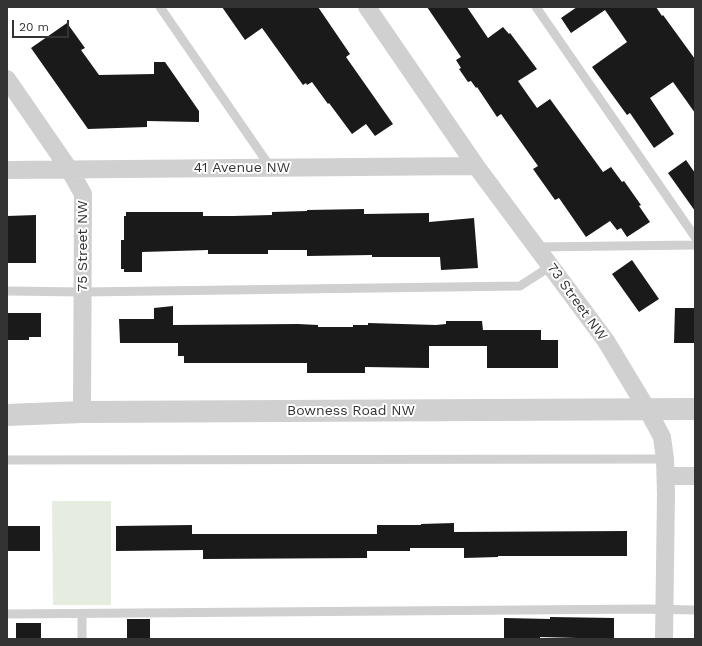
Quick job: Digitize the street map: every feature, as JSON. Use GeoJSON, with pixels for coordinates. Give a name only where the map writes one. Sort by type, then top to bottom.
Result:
{"type":"FeatureCollection","features":[{"type":"Feature","properties":{"kind":"street","name":"73 Street NW"},"geometry":{"type":"LineString","coordinates":[[366,7],[476,166],[606,341],[662,437],[666,467],[663,610],[664,639]]}},
{"type":"Feature","properties":{"kind":"street","name":"75 Street NW"},"geometry":{"type":"LineString","coordinates":[[7,79],[69,169],[84,194],[82,412]]}},
{"type":"Feature","properties":{"kind":"street","name":"41 Avenue NW"},"geometry":{"type":"LineString","coordinates":[[7,170],[476,166]]}},
{"type":"Feature","properties":{"kind":"street","name":"Bowness Road NW"},"geometry":{"type":"LineString","coordinates":[[7,415],[82,412],[695,409]]}},
{"type":"Feature","properties":{"kind":"street"},"geometry":{"type":"LineString","coordinates":[[666,467],[695,476]]}},
{"type":"Feature","properties":{"kind":"lane"},"geometry":{"type":"LineString","coordinates":[[160,7],[271,168]]}},
{"type":"Feature","properties":{"kind":"lane"},"geometry":{"type":"LineString","coordinates":[[536,7],[695,237]]}},
{"type":"Feature","properties":{"kind":"lane"},"geometry":{"type":"LineString","coordinates":[[536,247],[695,245]]}},
{"type":"Feature","properties":{"kind":"lane"},"geometry":{"type":"LineString","coordinates":[[7,292],[520,286],[551,266]]}},
{"type":"Feature","properties":{"kind":"lane"},"geometry":{"type":"LineString","coordinates":[[7,460],[666,467]]}},
{"type":"Feature","properties":{"kind":"lane"},"geometry":{"type":"LineString","coordinates":[[7,614],[695,610]]}},
{"type":"Feature","properties":{"kind":"lane"},"geometry":{"type":"LineString","coordinates":[[82,614],[82,639]]}},
{"type":"Feature","properties":{"kind":"shaded area"},"geometry":{"type":"Polygon","coordinates":[[[52,501],[111,501],[111,605],[53,605],[52,501]]]}},
{"type":"Feature","properties":{"kind":"building"},"geometry":{"type":"Polygon","coordinates":[[[222,7],[318,7],[350,54],[346,57],[393,124],[375,136],[366,124],[352,134],[312,82],[307,85],[306,83],[303,85],[262,28],[245,40],[222,7]]]}},
{"type":"Feature","properties":{"kind":"building"},"geometry":{"type":"Polygon","coordinates":[[[427,7],[467,7],[488,38],[503,27],[509,34],[510,33],[537,69],[518,81],[537,108],[550,99],[603,172],[611,167],[622,182],[624,181],[641,205],[639,206],[650,222],[627,237],[621,228],[617,230],[610,221],[586,237],[559,198],[555,200],[533,169],[538,166],[501,114],[497,117],[477,87],[476,88],[471,81],[468,82],[459,69],[461,68],[456,60],[461,57],[427,7]]]}},
{"type":"Feature","properties":{"kind":"building"},"geometry":{"type":"Polygon","coordinates":[[[577,7],[656,7],[695,59],[695,113],[673,82],[650,98],[674,134],[654,148],[630,113],[627,115],[592,67],[627,42],[605,10],[571,33],[561,18],[577,7]]]}},
{"type":"Feature","properties":{"kind":"building"},"geometry":{"type":"Polygon","coordinates":[[[67,23],[85,48],[81,50],[99,75],[154,74],[154,62],[165,62],[199,111],[199,122],[147,121],[147,127],[88,129],[31,48],[67,23]]]}},
{"type":"Feature","properties":{"kind":"building"},"geometry":{"type":"Polygon","coordinates":[[[686,160],[695,173],[695,211],[668,173],[686,160]]]}},
{"type":"Feature","properties":{"kind":"building"},"geometry":{"type":"Polygon","coordinates":[[[364,209],[364,214],[429,213],[429,222],[474,218],[478,268],[441,270],[440,257],[372,257],[372,255],[307,256],[307,250],[268,250],[268,254],[208,254],[208,250],[142,252],[142,272],[124,272],[124,269],[121,269],[121,240],[124,240],[124,216],[126,216],[126,212],[203,212],[203,216],[233,216],[272,215],[272,212],[307,210],[364,209]]]}},
{"type":"Feature","properties":{"kind":"building"},"geometry":{"type":"Polygon","coordinates":[[[36,215],[36,263],[7,263],[7,216],[36,215]]]}},
{"type":"Feature","properties":{"kind":"building"},"geometry":{"type":"Polygon","coordinates":[[[632,260],[659,299],[639,312],[612,274],[632,260]]]}},
{"type":"Feature","properties":{"kind":"building"},"geometry":{"type":"Polygon","coordinates":[[[173,306],[173,325],[298,324],[318,325],[318,327],[353,327],[353,325],[368,325],[368,323],[436,325],[446,324],[446,321],[482,321],[483,330],[541,330],[541,340],[558,340],[558,368],[487,368],[487,346],[429,346],[429,368],[365,367],[365,373],[307,373],[307,363],[184,363],[184,356],[178,356],[178,343],[120,343],[119,319],[154,319],[154,308],[173,306]]]}},
{"type":"Feature","properties":{"kind":"building"},"geometry":{"type":"Polygon","coordinates":[[[675,308],[695,308],[695,343],[674,343],[675,308]]]}},
{"type":"Feature","properties":{"kind":"building"},"geometry":{"type":"Polygon","coordinates":[[[7,313],[41,313],[41,337],[29,337],[29,340],[7,340],[7,313]]]}},
{"type":"Feature","properties":{"kind":"building"},"geometry":{"type":"Polygon","coordinates":[[[454,523],[454,532],[627,531],[627,556],[498,556],[464,558],[464,548],[410,548],[410,551],[367,551],[367,558],[203,559],[203,550],[116,551],[116,526],[192,525],[192,534],[377,534],[377,525],[454,523]]]}},
{"type":"Feature","properties":{"kind":"building"},"geometry":{"type":"Polygon","coordinates":[[[7,526],[40,526],[40,551],[7,551],[7,526]]]}},
{"type":"Feature","properties":{"kind":"building"},"geometry":{"type":"Polygon","coordinates":[[[550,617],[614,618],[614,639],[540,637],[540,639],[504,638],[504,618],[550,619],[550,617]]]}},
{"type":"Feature","properties":{"kind":"building"},"geometry":{"type":"Polygon","coordinates":[[[127,619],[150,619],[150,639],[127,639],[127,619]]]}},
{"type":"Feature","properties":{"kind":"building"},"geometry":{"type":"Polygon","coordinates":[[[16,623],[41,623],[41,639],[16,639],[16,623]]]}}]}
